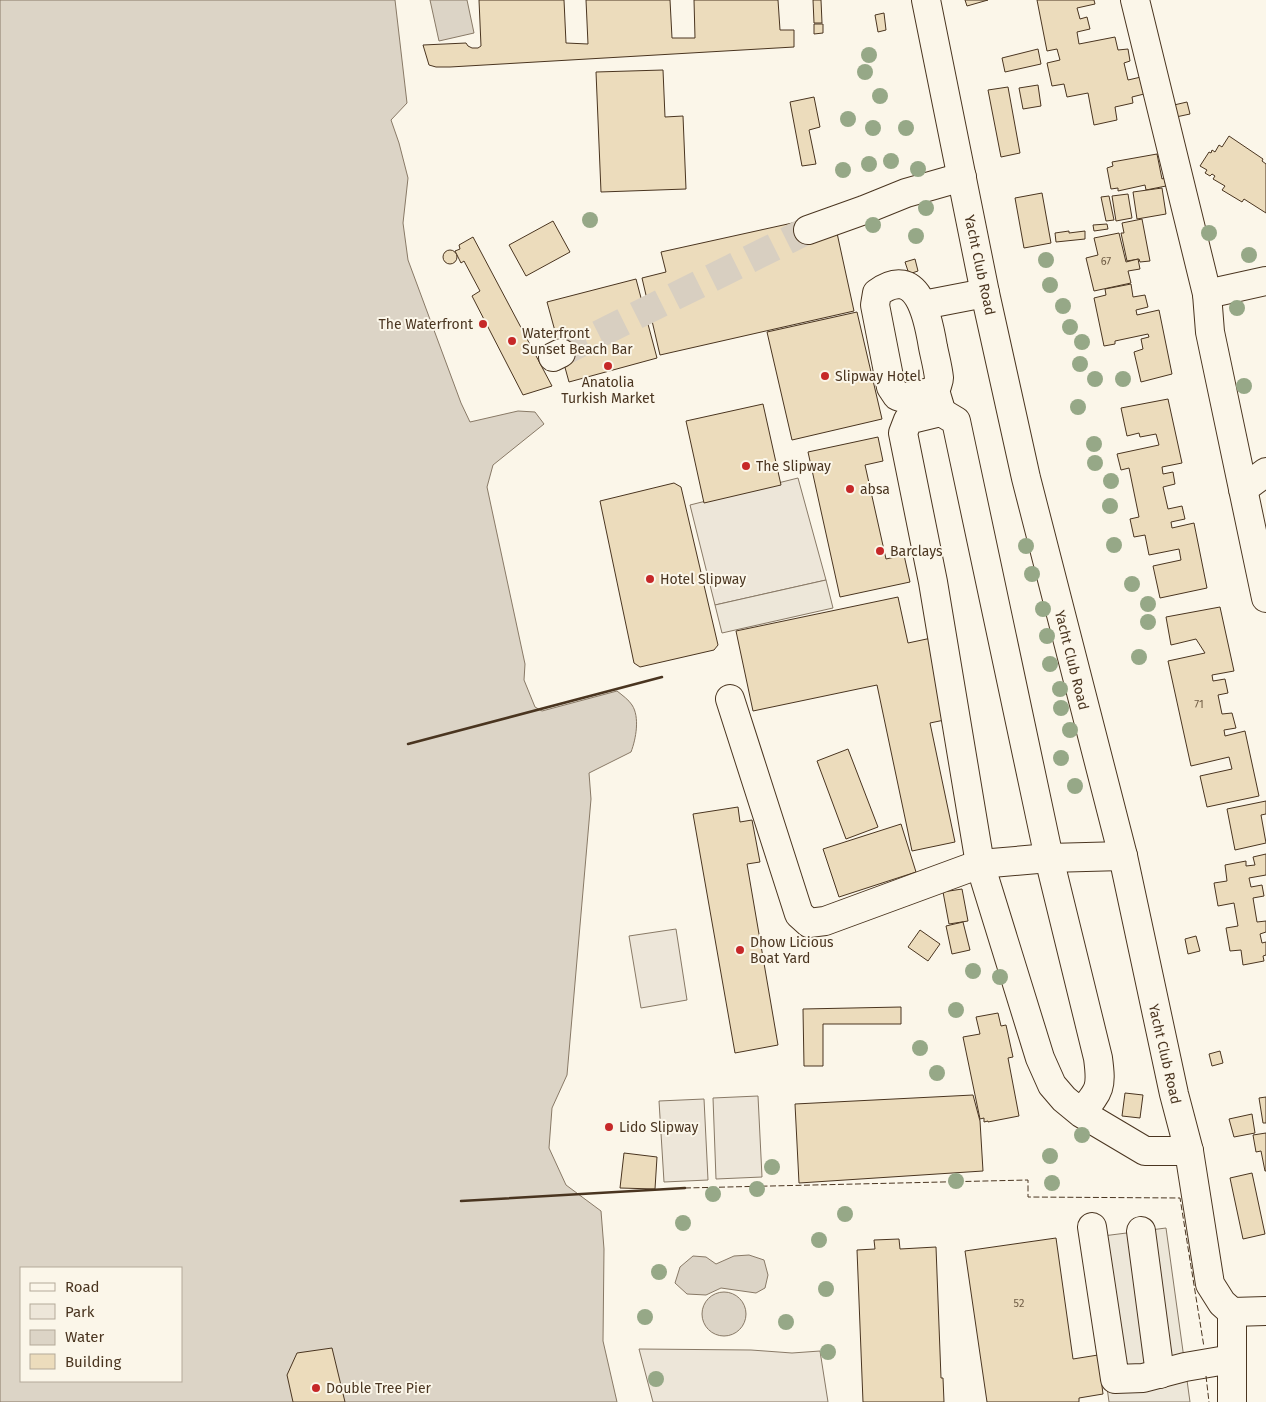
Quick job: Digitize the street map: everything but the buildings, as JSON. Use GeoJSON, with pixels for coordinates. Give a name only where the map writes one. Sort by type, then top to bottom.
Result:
{"type":"FeatureCollection","features":[{"type":"Feature","properties":{"kind":"street","name":"Yacht Club Road"},"geometry":{"type":"LineString","coordinates":[[926,0],[985,292],[1028,488],[1123,856],[1174,1094],[1189,1151],[1210,1284],[1222,1303],[1232,1312]]}},
{"type":"Feature","properties":{"kind":"street"},"geometry":{"type":"LineString","coordinates":[[1136,0],[1207,294],[1210,332],[1266,598]]}},
{"type":"Feature","properties":{"kind":"street"},"geometry":{"type":"LineString","coordinates":[[808,230],[906,193],[962,177]]}},
{"type":"Feature","properties":{"kind":"street"},"geometry":{"type":"LineString","coordinates":[[1207,294],[1266,281]]}},
{"type":"Feature","properties":{"kind":"street"},"geometry":{"type":"LineString","coordinates":[[938,401],[939,379],[929,325],[923,305],[916,293],[905,285],[887,285],[877,293],[875,305],[891,387],[897,396],[938,401],[956,421],[1049,858],[1098,1058],[1100,1075],[1098,1092],[1082,1113]]}},
{"type":"Feature","properties":{"kind":"street"},"geometry":{"type":"LineString","coordinates":[[923,305],[985,292]]}},
{"type":"Feature","properties":{"kind":"street"},"geometry":{"type":"LineString","coordinates":[[938,401],[908,420],[904,434],[932,582],[980,864],[1040,1058],[1052,1085],[1064,1099],[1082,1113],[1145,1151],[1189,1151]]}},
{"type":"Feature","properties":{"kind":"street"},"geometry":{"type":"LineString","coordinates":[[1243,489],[1266,472]]}},
{"type":"Feature","properties":{"kind":"street"},"geometry":{"type":"LineString","coordinates":[[730,699],[799,914],[809,923],[825,921],[980,864],[1049,858],[1123,856]]}},
{"type":"Feature","properties":{"kind":"street"},"geometry":{"type":"LineString","coordinates":[[1092,1227],[1116,1379],[1143,1378],[1185,1367],[1232,1359]]}},
{"type":"Feature","properties":{"kind":"street"},"geometry":{"type":"LineString","coordinates":[[1141,1231],[1160,1374]]}},
{"type":"Feature","properties":{"kind":"street"},"geometry":{"type":"LineString","coordinates":[[1232,1402],[1232,1312],[1266,1311]]}},
{"type":"Feature","properties":{"kind":"green space"},"geometry":{"type":"Polygon","coordinates":[[[798,478],[826,580],[715,605],[690,505],[798,478]]]}},
{"type":"Feature","properties":{"kind":"green space"},"geometry":{"type":"Polygon","coordinates":[[[676,929],[687,1000],[641,1008],[629,936],[676,929]]]}},
{"type":"Feature","properties":{"kind":"green space"},"geometry":{"type":"Polygon","coordinates":[[[758,1096],[762,1177],[716,1179],[713,1098],[758,1096]]]}},
{"type":"Feature","properties":{"kind":"green space"},"geometry":{"type":"Polygon","coordinates":[[[704,1099],[708,1180],[664,1182],[659,1101],[704,1099]]]}},
{"type":"Feature","properties":{"kind":"green space"},"geometry":{"type":"Polygon","coordinates":[[[639,1349],[751,1350],[792,1353],[820,1351],[828,1402],[653,1402],[639,1349]]]}},
{"type":"Feature","properties":{"kind":"shaded area"},"geometry":{"type":"Polygon","coordinates":[[[826,580],[833,608],[722,633],[715,605],[826,580]]]}},
{"type":"Feature","properties":{"kind":"shaded area"},"geometry":{"type":"Polygon","coordinates":[[[1166,1228],[1190,1402],[1109,1402],[1087,1238],[1166,1228]]]}},
{"type":"Feature","properties":{"kind":"water"},"geometry":{"type":"Polygon","coordinates":[[[0,0],[395,0],[407,103],[391,120],[408,178],[403,223],[408,260],[461,403],[470,422],[518,411],[535,412],[544,424],[493,465],[487,487],[525,664],[524,680],[535,707],[542,711],[617,691],[631,703],[637,722],[636,735],[631,752],[589,773],[591,799],[567,1075],[552,1108],[549,1148],[566,1185],[601,1211],[604,1249],[603,1341],[617,1402],[0,1402],[0,0]]]}},
{"type":"Feature","properties":{"kind":"water"},"geometry":{"type":"Polygon","coordinates":[[[430,0],[467,0],[474,33],[439,41],[430,0]]]}},
{"type":"Feature","properties":{"kind":"water"},"geometry":{"type":"Polygon","coordinates":[[[749,1255],[764,1260],[768,1275],[765,1288],[756,1293],[721,1288],[706,1295],[687,1294],[675,1283],[680,1267],[693,1256],[706,1257],[716,1264],[734,1256],[749,1255]]]}},
{"type":"Feature","properties":{"kind":"water"},"geometry":{"type":"Polygon","coordinates":[[[720,1292],[728,1292],[740,1298],[746,1314],[740,1330],[728,1336],[720,1336],[708,1330],[702,1318],[702,1310],[708,1298],[720,1292]]]}},
{"type":"Feature","properties":{"kind":"tunnel"},"geometry":{"type":"LineString","coordinates":[[561,353],[808,230]]}},
{"type":"Feature","properties":{"kind":"fence"},"geometry":{"type":"LineString","coordinates":[[685,1188],[1028,1180],[1028,1197],[1180,1198],[1204,1347]]}},
{"type":"Feature","properties":{"kind":"fence"},"geometry":{"type":"LineString","coordinates":[[1206,1376],[1209,1402]]}},
{"type":"Feature","properties":{"kind":"wall"},"geometry":{"type":"LineString","coordinates":[[408,744],[662,677]]}},
{"type":"Feature","properties":{"kind":"wall"},"geometry":{"type":"LineString","coordinates":[[461,1201],[685,1188]]}},
{"type":"Feature","properties":{"kind":"place","name":"The Waterfront"},"geometry":{"type":"Point","coordinates":[483,324]}},
{"type":"Feature","properties":{"kind":"place","name":"Waterfront Sunset Beach Bar"},"geometry":{"type":"Point","coordinates":[512,341]}},
{"type":"Feature","properties":{"kind":"place","name":"Anatolia Turkish Market"},"geometry":{"type":"Point","coordinates":[608,366]}},
{"type":"Feature","properties":{"kind":"place","name":"Slipway Hotel"},"geometry":{"type":"Point","coordinates":[825,376]}},
{"type":"Feature","properties":{"kind":"place","name":"The Slipway"},"geometry":{"type":"Point","coordinates":[746,466]}},
{"type":"Feature","properties":{"kind":"place","name":"absa"},"geometry":{"type":"Point","coordinates":[850,489]}},
{"type":"Feature","properties":{"kind":"place","name":"Barclays"},"geometry":{"type":"Point","coordinates":[880,551]}},
{"type":"Feature","properties":{"kind":"place","name":"Hotel Slipway"},"geometry":{"type":"Point","coordinates":[650,579]}},
{"type":"Feature","properties":{"kind":"place","name":"Dhow Licious Boat Yard"},"geometry":{"type":"Point","coordinates":[740,950]}},
{"type":"Feature","properties":{"kind":"place","name":"Lido Slipway"},"geometry":{"type":"Point","coordinates":[609,1127]}},
{"type":"Feature","properties":{"kind":"place","name":"Double Tree Pier"},"geometry":{"type":"Point","coordinates":[316,1388]}}]}
